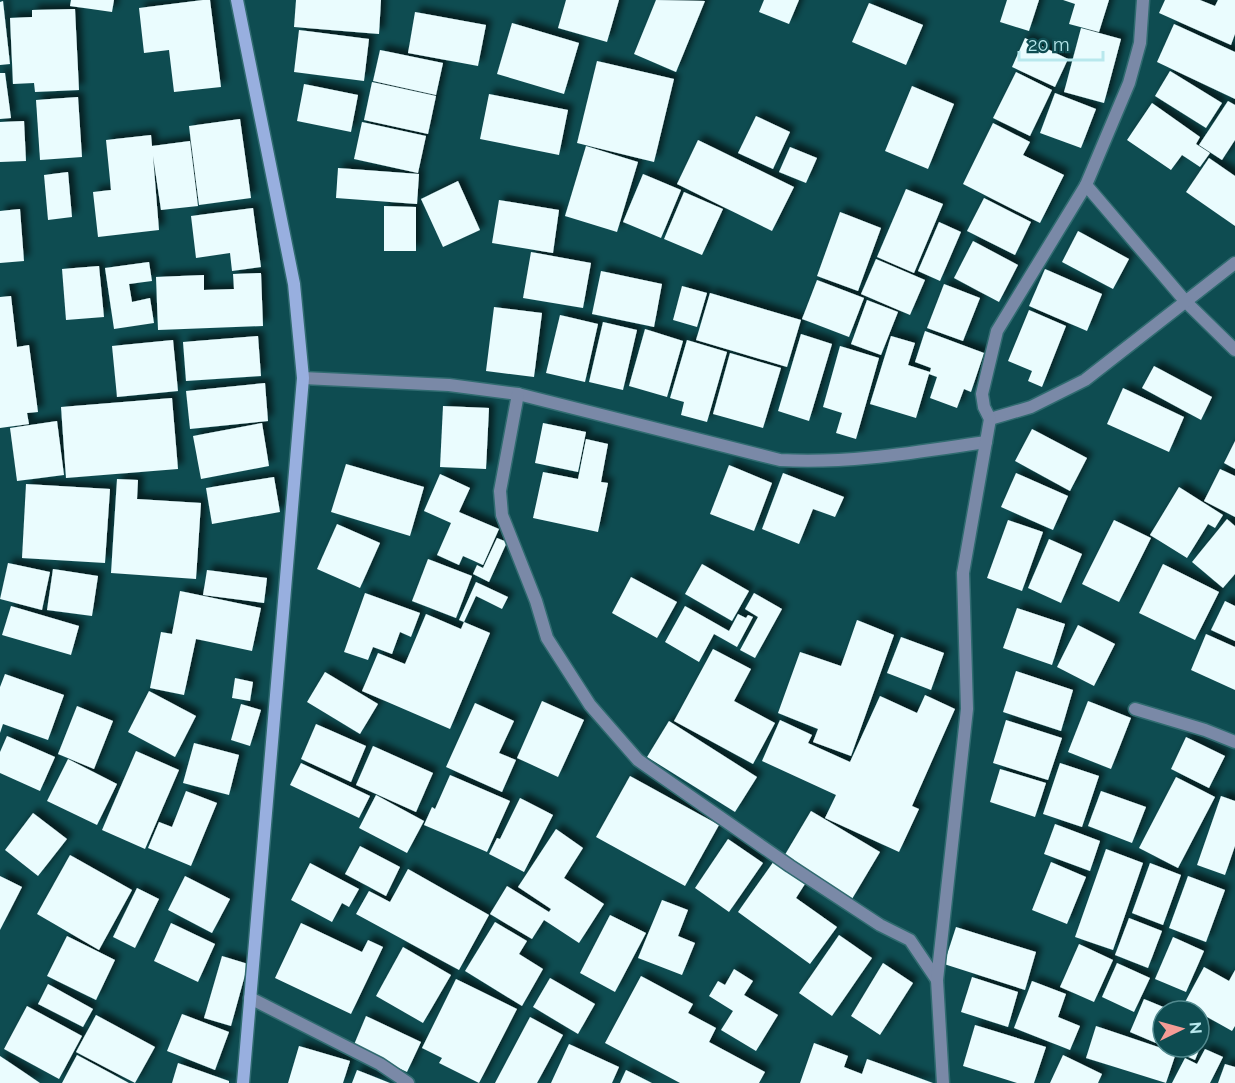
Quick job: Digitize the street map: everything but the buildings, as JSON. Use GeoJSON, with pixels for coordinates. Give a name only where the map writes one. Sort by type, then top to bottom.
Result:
{"type":"FeatureCollection","features":[{"type":"Feature","properties":{"kind":"street"},"geometry":{"type":"LineString","coordinates":[[237,0],[294,284],[303,378],[243,1083]]}},
{"type":"Feature","properties":{"kind":"street"},"geometry":{"type":"LineString","coordinates":[[944,1083],[937,981],[967,709],[963,573],[990,419],[984,407],[982,394],[997,331],[1086,185],[1128,83],[1140,43],[1143,0]]}},
{"type":"Feature","properties":{"kind":"street"},"geometry":{"type":"LineString","coordinates":[[1086,185],[1186,302],[1235,350]]}},
{"type":"Feature","properties":{"kind":"street"},"geometry":{"type":"LineString","coordinates":[[990,419],[1031,407],[1085,380],[1235,263]]}},
{"type":"Feature","properties":{"kind":"street"},"geometry":{"type":"LineString","coordinates":[[303,378],[449,385],[518,394],[780,460],[816,462],[871,459],[986,442]]}},
{"type":"Feature","properties":{"kind":"street"},"geometry":{"type":"LineString","coordinates":[[518,394],[500,491],[502,515],[536,601],[547,638],[590,705],[638,760],[879,925],[910,940],[937,981]]}},
{"type":"Feature","properties":{"kind":"street"},"geometry":{"type":"LineString","coordinates":[[1136,709],[1205,730],[1235,742]]}},
{"type":"Feature","properties":{"kind":"street"},"geometry":{"type":"LineString","coordinates":[[249,998],[380,1064],[408,1083]]}}]}
